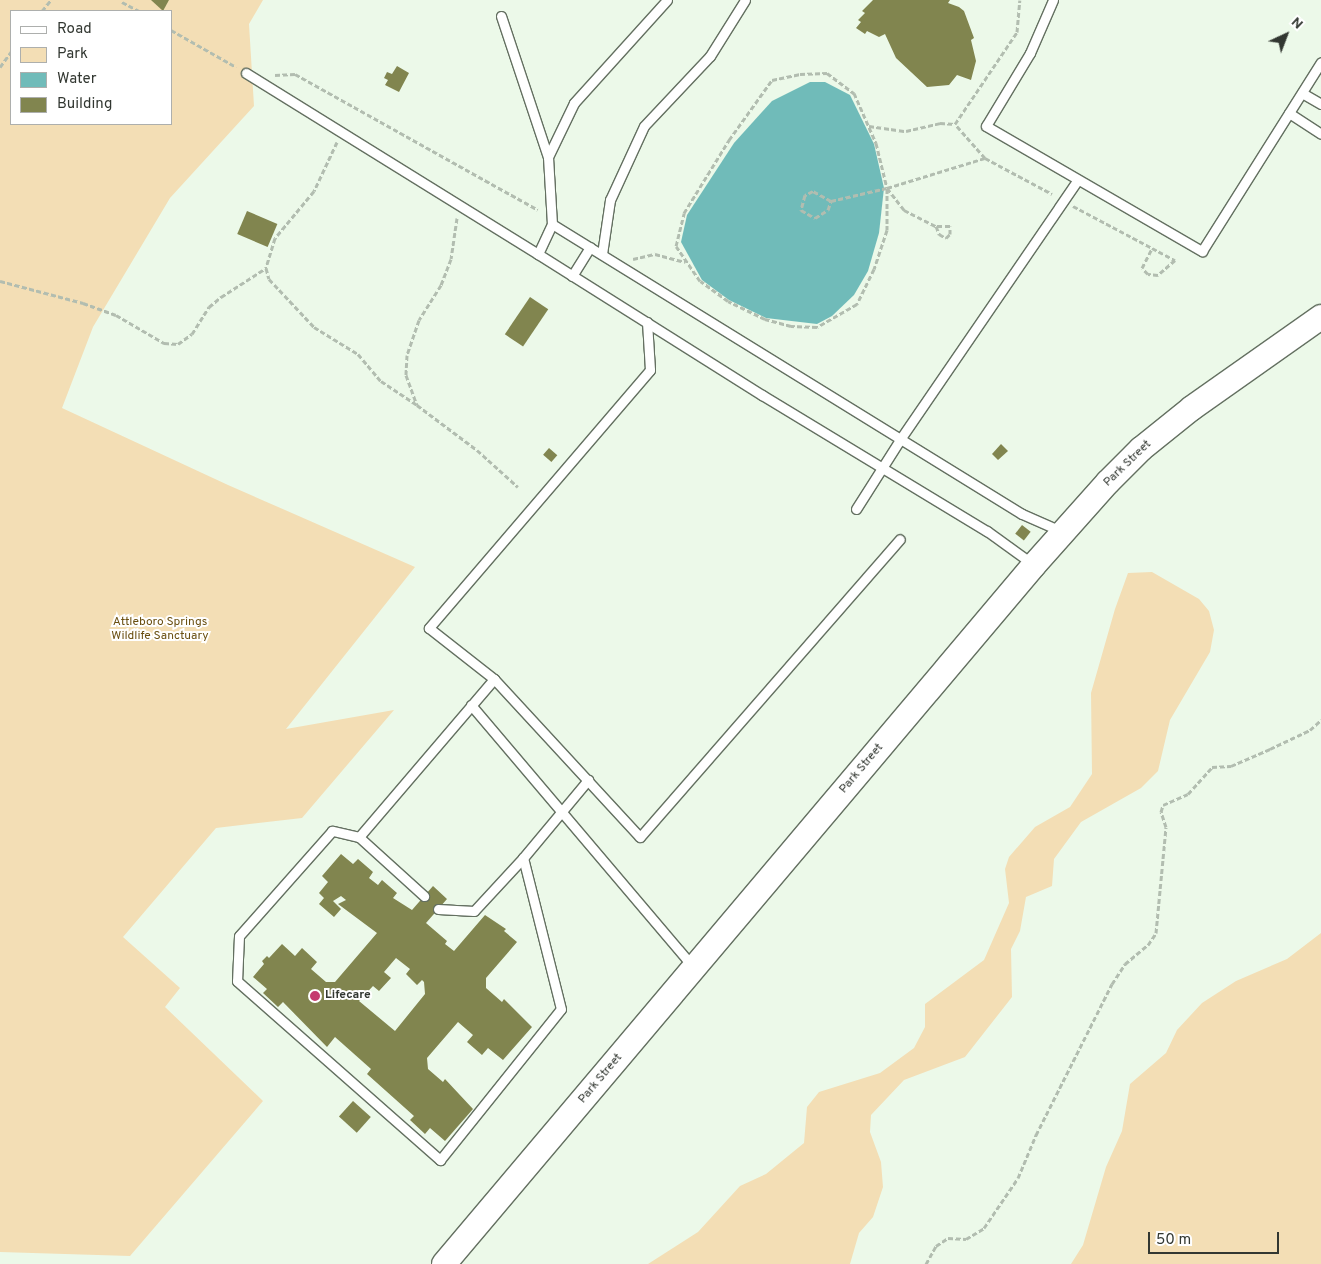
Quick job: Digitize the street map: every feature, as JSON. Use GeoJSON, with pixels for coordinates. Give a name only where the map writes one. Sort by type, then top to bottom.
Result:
{"type":"FeatureCollection","features":[{"type":"Feature","properties":{"kind":"main road","name":"Park Street"},"geometry":{"type":"LineString","coordinates":[[444,1264],[1063,532],[1141,449],[1192,408],[1321,318]]}},
{"type":"Feature","properties":{"kind":"lane"},"geometry":{"type":"LineString","coordinates":[[548,157],[574,103],[667,0]]}},
{"type":"Feature","properties":{"kind":"lane"},"geometry":{"type":"LineString","coordinates":[[602,254],[610,200],[644,126],[710,56],[745,0]]}},
{"type":"Feature","properties":{"kind":"lane"},"geometry":{"type":"LineString","coordinates":[[1053,0],[1030,53],[986,126],[1077,181],[1202,252],[1321,62]]}},
{"type":"Feature","properties":{"kind":"lane"},"geometry":{"type":"LineString","coordinates":[[501,16],[548,157],[552,224],[538,254]]}},
{"type":"Feature","properties":{"kind":"lane"},"geometry":{"type":"LineString","coordinates":[[246,73],[987,531],[1034,565]]}},
{"type":"Feature","properties":{"kind":"lane"},"geometry":{"type":"LineString","coordinates":[[1302,92],[1321,104]]}},
{"type":"Feature","properties":{"kind":"lane"},"geometry":{"type":"LineString","coordinates":[[1289,113],[1321,134]]}},
{"type":"Feature","properties":{"kind":"lane"},"geometry":{"type":"LineString","coordinates":[[856,509],[901,438],[1077,181]]}},
{"type":"Feature","properties":{"kind":"lane"},"geometry":{"type":"LineString","coordinates":[[552,224],[1022,514],[1063,532]]}},
{"type":"Feature","properties":{"kind":"lane"},"geometry":{"type":"LineString","coordinates":[[572,276],[590,247]]}},
{"type":"Feature","properties":{"kind":"lane"},"geometry":{"type":"LineString","coordinates":[[647,322],[650,370],[428,628],[494,679],[640,837],[900,539]]}},
{"type":"Feature","properties":{"kind":"lane"},"geometry":{"type":"LineString","coordinates":[[359,837],[494,679]]}},
{"type":"Feature","properties":{"kind":"lane"},"geometry":{"type":"LineString","coordinates":[[472,705],[694,969]]}},
{"type":"Feature","properties":{"kind":"lane"},"geometry":{"type":"LineString","coordinates":[[438,909],[474,911],[523,858],[588,780]]}},
{"type":"Feature","properties":{"kind":"lane"},"geometry":{"type":"LineString","coordinates":[[424,896],[359,837],[332,831],[239,936],[237,981],[440,1160],[561,1009],[523,858]]}},
{"type":"Feature","properties":{"kind":"path"},"geometry":{"type":"LineString","coordinates":[[43,10],[51,0]]}},
{"type":"Feature","properties":{"kind":"path"},"geometry":{"type":"LineString","coordinates":[[955,124],[1017,32],[1020,2],[1015,0]]}},
{"type":"Feature","properties":{"kind":"path"},"geometry":{"type":"LineString","coordinates":[[122,1],[137,10]]}},
{"type":"Feature","properties":{"kind":"path"},"geometry":{"type":"LineString","coordinates":[[172,31],[246,73],[261,76],[295,74],[520,202],[534,206],[552,224]]}},
{"type":"Feature","properties":{"kind":"path"},"geometry":{"type":"LineString","coordinates":[[0,67],[10,53]]}},
{"type":"Feature","properties":{"kind":"path"},"geometry":{"type":"LineString","coordinates":[[827,73],[854,93],[869,126],[887,188],[887,230],[874,269],[857,304],[817,327],[791,326],[765,319],[728,301],[700,281],[676,246],[684,213],[728,140],[772,80],[827,73]]}},
{"type":"Feature","properties":{"kind":"path"},"geometry":{"type":"LineString","coordinates":[[869,126],[906,131],[940,123],[955,124],[985,158],[1175,260],[1158,275],[1148,274],[1142,268],[1152,248]]}},
{"type":"Feature","properties":{"kind":"path"},"geometry":{"type":"LineString","coordinates":[[341,132],[314,191],[275,238],[266,268],[269,279],[314,327],[358,354],[381,381],[417,405],[477,450],[518,487]]}},
{"type":"Feature","properties":{"kind":"path"},"geometry":{"type":"LineString","coordinates":[[831,201],[828,210],[814,218],[801,210],[805,195],[814,191],[831,201],[887,188],[985,158]]}},
{"type":"Feature","properties":{"kind":"path"},"geometry":{"type":"LineString","coordinates":[[887,188],[904,210],[936,226],[950,226],[950,234],[946,238],[939,234],[936,226]]}},
{"type":"Feature","properties":{"kind":"path"},"geometry":{"type":"LineString","coordinates":[[417,405],[406,375],[407,355],[419,320],[441,285],[452,259],[458,205]]}},
{"type":"Feature","properties":{"kind":"path"},"geometry":{"type":"LineString","coordinates":[[622,259],[655,254],[686,262]]}},
{"type":"Feature","properties":{"kind":"path"},"geometry":{"type":"LineString","coordinates":[[0,281],[83,303],[116,316],[164,343],[178,344],[192,334],[209,308],[220,297],[266,268]]}},
{"type":"Feature","properties":{"kind":"path"},"geometry":{"type":"LineString","coordinates":[[926,1264],[936,1246],[948,1238],[966,1239],[984,1228],[1018,1178],[1036,1135],[1112,984],[1126,964],[1148,945],[1156,933],[1166,827],[1162,805],[1188,794],[1212,767],[1231,766],[1270,750],[1310,730],[1321,720]]}},
{"type":"Feature","properties":{"kind":"green space","name":"Attleboro Springs Wildlife Sanctuary"},"geometry":{"type":"Polygon","coordinates":[[[0,0],[263,0],[249,24],[254,106],[170,198],[93,327],[62,408],[228,485],[415,567],[286,729],[394,710],[302,818],[216,828],[123,937],[180,988],[165,1007],[263,1101],[130,1256],[0,1252],[0,0]]]}},
{"type":"Feature","properties":{"kind":"green space"},"geometry":{"type":"Polygon","coordinates":[[[1152,572],[1199,599],[1209,611],[1214,630],[1210,652],[1170,720],[1158,771],[1141,788],[1081,822],[1054,859],[1052,886],[1026,897],[1020,931],[1011,949],[1012,997],[965,1057],[904,1080],[871,1115],[870,1132],[881,1162],[883,1187],[873,1217],[859,1233],[850,1264],[648,1264],[698,1232],[740,1186],[766,1174],[804,1143],[807,1107],[819,1092],[880,1073],[914,1048],[925,1027],[925,1004],[984,960],[1009,903],[1005,869],[1009,857],[1035,827],[1070,807],[1092,774],[1091,693],[1115,609],[1128,573],[1152,572]]]}},
{"type":"Feature","properties":{"kind":"green space"},"geometry":{"type":"Polygon","coordinates":[[[1321,933],[1321,1264],[1071,1264],[1083,1245],[1106,1167],[1122,1131],[1130,1084],[1166,1053],[1177,1030],[1202,1003],[1236,981],[1287,959],[1321,933]]]}},
{"type":"Feature","properties":{"kind":"water"},"geometry":{"type":"Polygon","coordinates":[[[810,82],[825,82],[850,95],[874,144],[884,188],[879,233],[868,271],[854,295],[832,316],[817,324],[766,318],[729,300],[702,280],[681,242],[687,215],[734,143],[772,101],[810,82]]]}},
{"type":"Feature","properties":{"kind":"building"},"geometry":{"type":"Polygon","coordinates":[[[151,0],[169,0],[162,10],[151,0]]]}},
{"type":"Feature","properties":{"kind":"building"},"geometry":{"type":"Polygon","coordinates":[[[873,0],[950,0],[948,3],[964,11],[974,38],[971,40],[976,61],[971,80],[957,75],[949,85],[927,87],[896,58],[885,34],[879,37],[867,31],[865,34],[856,28],[861,22],[858,20],[865,13],[862,11],[873,0]]]}},
{"type":"Feature","properties":{"kind":"building"},"geometry":{"type":"Polygon","coordinates":[[[397,66],[409,73],[399,92],[385,85],[388,80],[384,78],[387,72],[392,74],[397,66]]]}},
{"type":"Feature","properties":{"kind":"building"},"geometry":{"type":"Polygon","coordinates":[[[247,211],[277,224],[268,247],[237,234],[247,211]]]}},
{"type":"Feature","properties":{"kind":"building"},"geometry":{"type":"Polygon","coordinates":[[[530,297],[548,309],[523,347],[505,334],[530,297]]]}},
{"type":"Feature","properties":{"kind":"building"},"geometry":{"type":"Polygon","coordinates":[[[1001,444],[1008,451],[998,460],[992,454],[1001,444]]]}},
{"type":"Feature","properties":{"kind":"building"},"geometry":{"type":"Polygon","coordinates":[[[549,448],[557,455],[551,462],[543,455],[549,448]]]}},
{"type":"Feature","properties":{"kind":"building"},"geometry":{"type":"Polygon","coordinates":[[[1022,525],[1031,532],[1024,540],[1015,534],[1022,525]]]}},
{"type":"Feature","properties":{"kind":"building","name":"Lifecare"},"geometry":{"type":"Polygon","coordinates":[[[341,854],[353,864],[358,859],[373,872],[369,878],[378,885],[382,880],[397,893],[393,898],[412,910],[433,886],[447,899],[426,923],[447,941],[445,944],[454,951],[485,915],[506,929],[504,931],[517,942],[486,978],[486,988],[502,1002],[504,999],[532,1027],[503,1060],[488,1048],[482,1055],[467,1042],[473,1035],[458,1022],[427,1058],[428,1069],[443,1082],[445,1079],[473,1109],[445,1141],[430,1128],[425,1134],[410,1120],[414,1116],[367,1074],[371,1069],[335,1037],[327,1047],[283,1002],[278,1007],[263,993],[267,989],[253,977],[264,964],[262,961],[267,956],[269,958],[282,944],[295,956],[302,948],[317,962],[311,969],[326,982],[335,982],[377,933],[338,904],[346,900],[341,896],[333,901],[341,909],[334,917],[319,904],[324,898],[319,893],[328,882],[322,876],[341,854]],[[396,958],[384,972],[391,978],[379,991],[373,986],[359,1001],[395,1031],[425,994],[424,982],[422,980],[417,985],[406,974],[410,969],[396,958]]]}},
{"type":"Feature","properties":{"kind":"building"},"geometry":{"type":"Polygon","coordinates":[[[353,1101],[371,1117],[357,1133],[339,1117],[353,1101]]]}},
{"type":"Feature","properties":{"kind":"place","name":"Lifecare"},"geometry":{"type":"Point","coordinates":[315,996]}}]}
